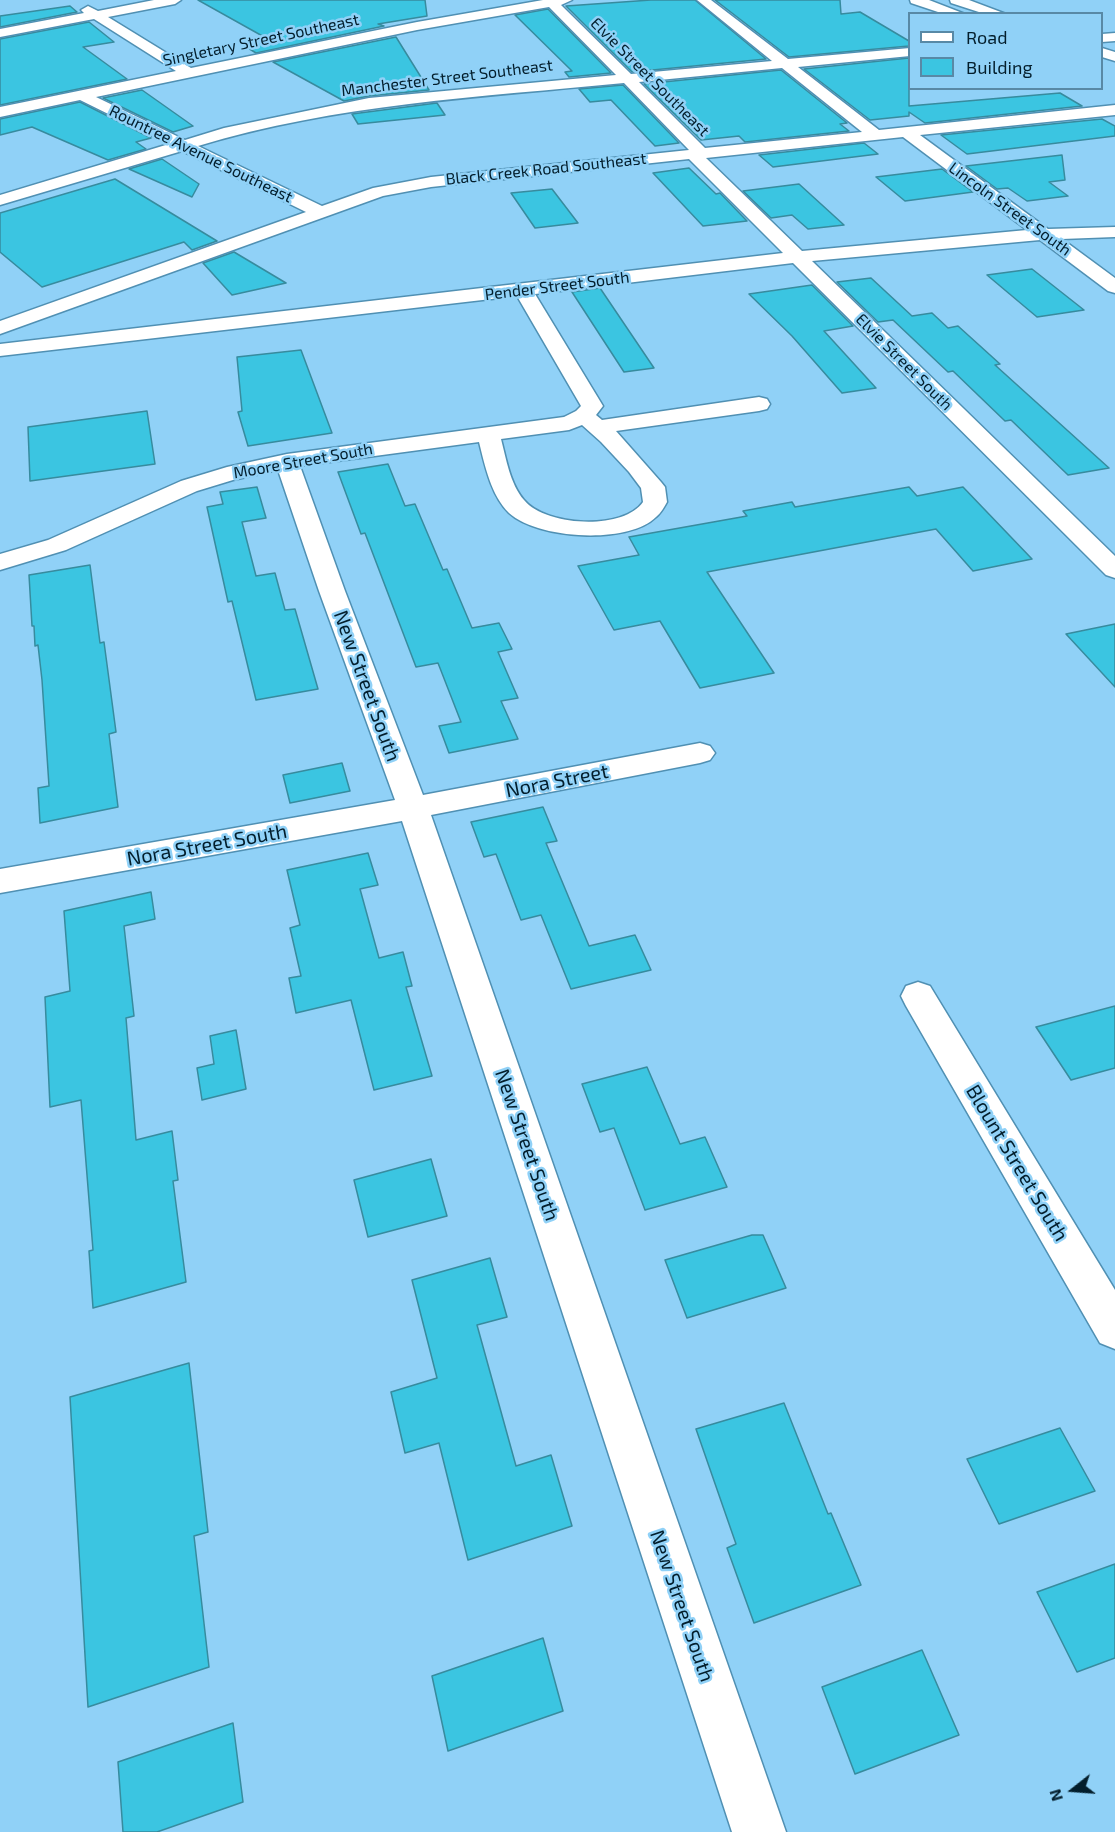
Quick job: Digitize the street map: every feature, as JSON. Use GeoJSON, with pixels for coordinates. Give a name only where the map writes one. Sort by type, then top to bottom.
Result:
{"type":"FeatureCollection","features":[{"type":"Feature","properties":{"kind":"main road"},"geometry":{"type":"LineString","coordinates":[[73,0],[188,73]]}},
{"type":"Feature","properties":{"kind":"main road"},"geometry":{"type":"LineString","coordinates":[[0,33],[175,0]]}},
{"type":"Feature","properties":{"kind":"main road","name":"Singletary Street Southeast"},"geometry":{"type":"LineString","coordinates":[[0,112],[549,1],[566,0]]}},
{"type":"Feature","properties":{"kind":"main road"},"geometry":{"type":"LineString","coordinates":[[703,0],[876,135]]}},
{"type":"Feature","properties":{"kind":"main road"},"geometry":{"type":"LineString","coordinates":[[916,0],[957,10],[978,12]]}},
{"type":"Feature","properties":{"kind":"main road","name":"Elvie Street Southeast"},"geometry":{"type":"LineString","coordinates":[[549,1],[697,153]]}},
{"type":"Feature","properties":{"kind":"main road","name":"Manchester Street Southeast"},"geometry":{"type":"LineString","coordinates":[[0,200],[250,126],[369,103],[908,52]]}},
{"type":"Feature","properties":{"kind":"main road","name":"Rountree Avenue Southeast"},"geometry":{"type":"LineString","coordinates":[[81,96],[321,212]]}},
{"type":"Feature","properties":{"kind":"main road","name":"Black Creek Road Southeast"},"geometry":{"type":"LineString","coordinates":[[0,328],[142,274],[379,192],[431,182],[1115,110]]}},
{"type":"Feature","properties":{"kind":"main road","name":"Lincoln Street South"},"geometry":{"type":"LineString","coordinates":[[906,132],[1115,287]]}},
{"type":"Feature","properties":{"kind":"main road","name":"Elvie Street South"},"geometry":{"type":"LineString","coordinates":[[697,153],[798,257],[1115,570]]}},
{"type":"Feature","properties":{"kind":"main road","name":"Pender Street South"},"geometry":{"type":"LineString","coordinates":[[0,350],[925,243],[1045,234],[1115,232]]}},
{"type":"Feature","properties":{"kind":"main road"},"geometry":{"type":"LineString","coordinates":[[488,434],[508,494],[517,508],[530,518],[557,526],[585,529],[629,520],[647,513],[655,502],[653,487],[637,467],[591,422],[592,406],[523,290]]}},
{"type":"Feature","properties":{"kind":"main road","name":"Moore Street South"},"geometry":{"type":"LineString","coordinates":[[0,562],[57,545],[189,486],[227,474],[287,461],[569,423],[759,404]]}},
{"type":"Feature","properties":{"kind":"main road","name":"New Street South"},"geometry":{"type":"LineString","coordinates":[[287,461],[332,591],[413,808],[759,1832]]}},
{"type":"Feature","properties":{"kind":"main road","name":"Nora Street"},"geometry":{"type":"LineString","coordinates":[[413,808],[700,753]]}},
{"type":"Feature","properties":{"kind":"main road","name":"Nora Street South"},"geometry":{"type":"LineString","coordinates":[[0,881],[413,808]]}},
{"type":"Feature","properties":{"kind":"main road","name":"Blount Street South"},"geometry":{"type":"LineString","coordinates":[[918,996],[1115,1329]]}},
{"type":"Feature","properties":{"kind":"building"},"geometry":{"type":"Polygon","coordinates":[[[198,0],[425,0],[427,16],[378,24],[384,26],[256,53],[240,43],[266,38],[198,0]]]}},
{"type":"Feature","properties":{"kind":"building"},"geometry":{"type":"Polygon","coordinates":[[[651,0],[695,0],[766,59],[632,72],[566,6],[651,0]]]}},
{"type":"Feature","properties":{"kind":"building"},"geometry":{"type":"Polygon","coordinates":[[[715,0],[840,0],[841,14],[860,12],[908,40],[908,46],[789,57],[715,0]]]}},
{"type":"Feature","properties":{"kind":"building"},"geometry":{"type":"Polygon","coordinates":[[[70,6],[77,12],[0,27],[0,16],[70,6]]]}},
{"type":"Feature","properties":{"kind":"building"},"geometry":{"type":"Polygon","coordinates":[[[548,9],[611,73],[569,77],[565,72],[572,71],[515,15],[548,9]]]}},
{"type":"Feature","properties":{"kind":"building"},"geometry":{"type":"Polygon","coordinates":[[[89,22],[114,42],[83,47],[127,79],[0,105],[0,39],[89,22]]]}},
{"type":"Feature","properties":{"kind":"building"},"geometry":{"type":"Polygon","coordinates":[[[396,37],[429,90],[344,101],[273,62],[396,37]]]}},
{"type":"Feature","properties":{"kind":"building"},"geometry":{"type":"Polygon","coordinates":[[[908,58],[909,106],[1060,93],[1082,106],[925,123],[909,112],[909,116],[870,120],[804,69],[908,58]]]}},
{"type":"Feature","properties":{"kind":"building"},"geometry":{"type":"Polygon","coordinates":[[[781,70],[847,123],[840,124],[849,131],[745,142],[739,136],[701,140],[644,84],[781,70]]]}},
{"type":"Feature","properties":{"kind":"building"},"geometry":{"type":"Polygon","coordinates":[[[623,85],[679,143],[655,146],[611,100],[590,102],[579,89],[623,85]]]}},
{"type":"Feature","properties":{"kind":"building"},"geometry":{"type":"Polygon","coordinates":[[[142,90],[193,126],[173,132],[103,98],[142,90]]]}},
{"type":"Feature","properties":{"kind":"building"},"geometry":{"type":"Polygon","coordinates":[[[80,102],[151,138],[136,142],[146,149],[108,160],[32,127],[0,135],[0,119],[80,102]]]}},
{"type":"Feature","properties":{"kind":"building"},"geometry":{"type":"Polygon","coordinates":[[[437,103],[445,115],[358,124],[352,114],[437,103]]]}},
{"type":"Feature","properties":{"kind":"building"},"geometry":{"type":"Polygon","coordinates":[[[1102,119],[1115,126],[1115,136],[967,154],[941,135],[1102,119]]]}},
{"type":"Feature","properties":{"kind":"building"},"geometry":{"type":"Polygon","coordinates":[[[864,143],[878,154],[773,167],[759,155],[864,143]]]}},
{"type":"Feature","properties":{"kind":"building"},"geometry":{"type":"Polygon","coordinates":[[[1062,155],[1065,180],[1049,182],[1068,196],[1027,201],[1008,188],[997,189],[966,166],[1062,155]]]}},
{"type":"Feature","properties":{"kind":"building"},"geometry":{"type":"Polygon","coordinates":[[[162,159],[199,184],[192,197],[129,169],[162,159]]]}},
{"type":"Feature","properties":{"kind":"building"},"geometry":{"type":"Polygon","coordinates":[[[689,168],[716,194],[720,193],[747,221],[703,226],[653,173],[689,168]]]}},
{"type":"Feature","properties":{"kind":"building"},"geometry":{"type":"Polygon","coordinates":[[[942,169],[973,192],[905,201],[876,177],[942,169]]]}},
{"type":"Feature","properties":{"kind":"building"},"geometry":{"type":"Polygon","coordinates":[[[115,179],[217,241],[192,250],[184,242],[42,287],[0,252],[0,213],[115,179]]]}},
{"type":"Feature","properties":{"kind":"building"},"geometry":{"type":"Polygon","coordinates":[[[799,184],[844,225],[808,229],[792,215],[771,218],[743,191],[799,184]]]}},
{"type":"Feature","properties":{"kind":"building"},"geometry":{"type":"Polygon","coordinates":[[[552,189],[578,223],[535,228],[511,193],[552,189]]]}},
{"type":"Feature","properties":{"kind":"building"},"geometry":{"type":"Polygon","coordinates":[[[234,252],[286,283],[232,295],[203,263],[234,252]]]}},
{"type":"Feature","properties":{"kind":"building"},"geometry":{"type":"Polygon","coordinates":[[[1032,269],[1084,310],[1037,317],[987,275],[1032,269]]]}},
{"type":"Feature","properties":{"kind":"building"},"geometry":{"type":"Polygon","coordinates":[[[871,278],[912,316],[932,313],[948,328],[958,326],[1000,364],[995,365],[1109,468],[1068,475],[1011,420],[1005,421],[953,371],[948,372],[893,320],[878,322],[837,282],[871,278]]]}},
{"type":"Feature","properties":{"kind":"building"},"geometry":{"type":"Polygon","coordinates":[[[812,285],[853,326],[824,331],[876,388],[842,393],[792,336],[749,294],[812,285]]]}},
{"type":"Feature","properties":{"kind":"building"},"geometry":{"type":"Polygon","coordinates":[[[600,288],[654,368],[624,372],[572,292],[600,288]]]}},
{"type":"Feature","properties":{"kind":"building"},"geometry":{"type":"Polygon","coordinates":[[[301,350],[332,433],[248,446],[238,412],[242,411],[237,357],[301,350]]]}},
{"type":"Feature","properties":{"kind":"building"},"geometry":{"type":"Polygon","coordinates":[[[147,411],[155,464],[30,481],[28,427],[147,411]]]}},
{"type":"Feature","properties":{"kind":"building"},"geometry":{"type":"Polygon","coordinates":[[[388,464],[405,506],[415,504],[443,570],[447,569],[472,628],[499,623],[512,649],[498,652],[518,698],[501,701],[518,739],[449,753],[439,726],[461,722],[438,663],[416,667],[365,533],[361,534],[338,472],[388,464]]]}},
{"type":"Feature","properties":{"kind":"building"},"geometry":{"type":"Polygon","coordinates":[[[257,487],[266,518],[242,522],[256,576],[275,573],[285,610],[295,609],[318,689],[256,700],[232,601],[228,602],[207,507],[223,504],[220,492],[257,487]]]}},
{"type":"Feature","properties":{"kind":"building"},"geometry":{"type":"Polygon","coordinates":[[[909,487],[917,496],[963,487],[1032,559],[973,571],[936,529],[707,572],[774,673],[700,688],[660,621],[614,630],[578,566],[639,555],[629,537],[747,516],[743,511],[792,502],[795,507],[909,487]]]}},
{"type":"Feature","properties":{"kind":"building"},"geometry":{"type":"Polygon","coordinates":[[[90,565],[100,643],[104,642],[116,732],[109,734],[118,807],[40,823],[38,788],[49,786],[42,680],[38,645],[35,646],[34,626],[32,626],[29,575],[90,565]]]}},
{"type":"Feature","properties":{"kind":"building"},"geometry":{"type":"Polygon","coordinates":[[[1115,624],[1115,687],[1066,634],[1115,624]]]}},
{"type":"Feature","properties":{"kind":"building"},"geometry":{"type":"Polygon","coordinates":[[[342,763],[350,791],[290,803],[283,775],[342,763]]]}},
{"type":"Feature","properties":{"kind":"building"},"geometry":{"type":"Polygon","coordinates":[[[543,807],[557,841],[546,843],[589,946],[635,935],[651,970],[571,989],[541,915],[521,920],[496,854],[484,857],[471,822],[543,807]]]}},
{"type":"Feature","properties":{"kind":"building"},"geometry":{"type":"Polygon","coordinates":[[[368,853],[378,885],[360,889],[379,958],[403,952],[412,986],[406,987],[432,1076],[374,1090],[351,1000],[296,1013],[289,978],[301,976],[290,928],[300,925],[287,870],[368,853]]]}},
{"type":"Feature","properties":{"kind":"building"},"geometry":{"type":"Polygon","coordinates":[[[151,892],[155,919],[124,926],[134,1016],[126,1018],[136,1140],[172,1131],[178,1180],[173,1181],[186,1282],[93,1308],[89,1251],[93,1250],[81,1100],[50,1107],[45,997],[70,991],[64,911],[151,892]]]}},
{"type":"Feature","properties":{"kind":"building"},"geometry":{"type":"Polygon","coordinates":[[[1115,1006],[1115,1068],[1071,1080],[1036,1027],[1115,1006]]]}},
{"type":"Feature","properties":{"kind":"building"},"geometry":{"type":"Polygon","coordinates":[[[236,1030],[246,1089],[202,1100],[197,1068],[214,1064],[210,1036],[236,1030]]]}},
{"type":"Feature","properties":{"kind":"building"},"geometry":{"type":"Polygon","coordinates":[[[647,1067],[680,1144],[705,1137],[727,1187],[645,1210],[614,1128],[600,1132],[582,1084],[647,1067]]]}},
{"type":"Feature","properties":{"kind":"building"},"geometry":{"type":"Polygon","coordinates":[[[431,1159],[447,1216],[368,1237],[354,1180],[431,1159]]]}},
{"type":"Feature","properties":{"kind":"building"},"geometry":{"type":"Polygon","coordinates":[[[752,1235],[763,1235],[786,1288],[687,1318],[665,1260],[752,1235]]]}},
{"type":"Feature","properties":{"kind":"building"},"geometry":{"type":"Polygon","coordinates":[[[490,1258],[507,1317],[477,1325],[516,1466],[551,1455],[572,1526],[468,1560],[439,1443],[405,1453],[391,1392],[437,1378],[412,1280],[490,1258]]]}},
{"type":"Feature","properties":{"kind":"building"},"geometry":{"type":"Polygon","coordinates":[[[189,1363],[208,1532],[194,1536],[209,1667],[88,1707],[70,1397],[189,1363]]]}},
{"type":"Feature","properties":{"kind":"building"},"geometry":{"type":"Polygon","coordinates":[[[784,1403],[828,1514],[831,1513],[861,1585],[754,1623],[727,1548],[736,1544],[696,1429],[784,1403]]]}},
{"type":"Feature","properties":{"kind":"building"},"geometry":{"type":"Polygon","coordinates":[[[1060,1428],[1095,1491],[999,1524],[967,1459],[1060,1428]]]}},
{"type":"Feature","properties":{"kind":"building"},"geometry":{"type":"Polygon","coordinates":[[[1115,1564],[1115,1658],[1077,1672],[1037,1592],[1115,1564]]]}},
{"type":"Feature","properties":{"kind":"building"},"geometry":{"type":"Polygon","coordinates":[[[543,1638],[563,1711],[448,1751],[432,1676],[543,1638]]]}},
{"type":"Feature","properties":{"kind":"building"},"geometry":{"type":"Polygon","coordinates":[[[922,1650],[959,1735],[855,1774],[822,1687],[922,1650]]]}},
{"type":"Feature","properties":{"kind":"building"},"geometry":{"type":"Polygon","coordinates":[[[233,1723],[243,1802],[157,1832],[123,1832],[118,1762],[233,1723]]]}}]}
